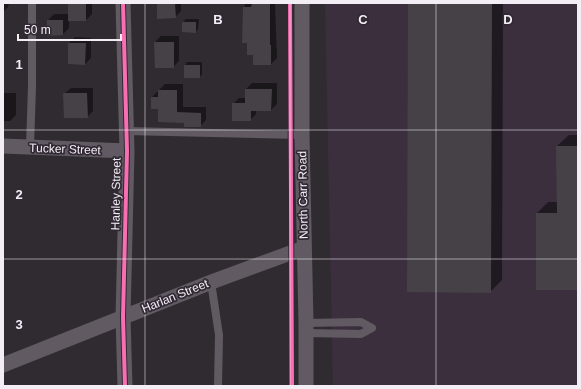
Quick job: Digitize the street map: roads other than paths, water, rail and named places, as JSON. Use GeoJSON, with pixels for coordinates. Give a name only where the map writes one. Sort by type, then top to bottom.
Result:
{"type":"FeatureCollection","features":[{"type":"Feature","properties":{"kind":"street","name":"Hanley Street"},"geometry":{"type":"LineString","coordinates":[[123,3],[126,131],[124,317],[125,386]]}},
{"type":"Feature","properties":{"kind":"street","name":"North Carr Road"},"geometry":{"type":"LineString","coordinates":[[302,3],[302,136],[306,386]]}},
{"type":"Feature","properties":{"kind":"street","name":"Tucker Street"},"geometry":{"type":"LineString","coordinates":[[3,146],[126,151]]}},
{"type":"Feature","properties":{"kind":"street","name":"Harlan Street"},"geometry":{"type":"LineString","coordinates":[[3,365],[211,282],[304,248]]}},
{"type":"Feature","properties":{"kind":"lane"},"geometry":{"type":"LineString","coordinates":[[30,147],[32,3]]}},
{"type":"Feature","properties":{"kind":"lane"},"geometry":{"type":"LineString","coordinates":[[126,131],[302,136]]}},
{"type":"Feature","properties":{"kind":"lane"},"geometry":{"type":"LineString","coordinates":[[211,282],[219,335],[218,386]]}},
{"type":"Feature","properties":{"kind":"lane"},"geometry":{"type":"LineString","coordinates":[[361,322],[372,328],[361,334],[306,328],[361,322]]}}]}
